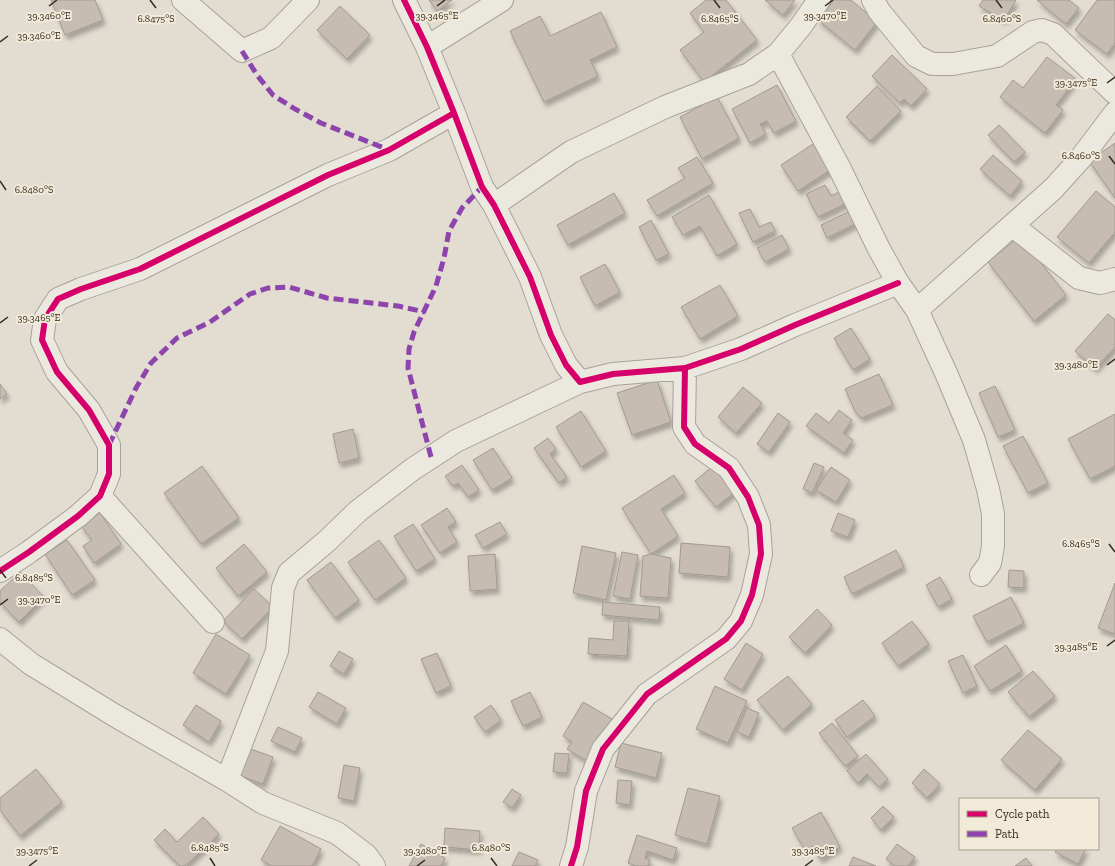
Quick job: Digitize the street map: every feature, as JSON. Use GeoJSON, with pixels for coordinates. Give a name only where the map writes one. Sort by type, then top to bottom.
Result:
{"type":"FeatureCollection","features":[{"type":"Feature","properties":{"kind":"street"},"geometry":{"type":"LineString","coordinates":[[183,0],[242,51],[271,38],[307,0]]}},
{"type":"Feature","properties":{"kind":"street"},"geometry":{"type":"LineString","coordinates":[[404,0],[427,47],[482,187],[494,205],[530,277],[551,336],[566,365],[580,382]]}},
{"type":"Feature","properties":{"kind":"street"},"geometry":{"type":"LineString","coordinates":[[427,47],[502,0]]}},
{"type":"Feature","properties":{"kind":"street"},"geometry":{"type":"LineString","coordinates":[[494,205],[572,152],[665,107],[749,74],[778,54],[801,26],[819,0]]}},
{"type":"Feature","properties":{"kind":"street"},"geometry":{"type":"LineString","coordinates":[[873,0],[879,11],[916,56],[932,64],[953,64],[997,56],[1033,32],[1042,30],[1053,34],[1115,92]]}},
{"type":"Feature","properties":{"kind":"street"},"geometry":{"type":"LineString","coordinates":[[778,54],[839,167],[879,249],[898,283],[917,310],[946,373],[974,440],[988,489],[993,514],[993,546],[990,563],[981,575]]}},
{"type":"Feature","properties":{"kind":"street"},"geometry":{"type":"LineString","coordinates":[[0,571],[78,516],[100,496],[108,474],[109,445],[89,410],[58,372],[42,340],[45,319],[58,299],[140,270],[328,175],[389,150],[454,113]]}},
{"type":"Feature","properties":{"kind":"street"},"geometry":{"type":"LineString","coordinates":[[917,310],[1053,189],[1081,158],[1115,113]]}},
{"type":"Feature","properties":{"kind":"street"},"geometry":{"type":"LineString","coordinates":[[1013,226],[1079,278],[1100,283],[1115,279]]}},
{"type":"Feature","properties":{"kind":"street"},"geometry":{"type":"LineString","coordinates":[[227,780],[277,651],[283,588],[289,573],[327,541],[358,511],[413,469],[456,441],[580,382],[613,374],[685,368],[741,349],[802,322],[898,283]]}},
{"type":"Feature","properties":{"kind":"street"},"geometry":{"type":"LineString","coordinates":[[570,866],[577,847],[586,791],[603,748],[647,694],[726,639],[741,621],[752,595],[761,554],[759,525],[748,497],[729,468],[694,444],[684,427],[685,368]]}},
{"type":"Feature","properties":{"kind":"street"},"geometry":{"type":"LineString","coordinates":[[100,496],[213,622]]}},
{"type":"Feature","properties":{"kind":"street"},"geometry":{"type":"LineString","coordinates":[[0,639],[30,664],[107,711],[227,780],[263,803],[337,832],[366,855],[374,866]]}},
{"type":"Feature","properties":{"kind":"building"},"geometry":{"type":"Polygon","coordinates":[[[51,0],[95,0],[103,20],[65,35],[51,0]]]}},
{"type":"Feature","properties":{"kind":"building"},"geometry":{"type":"Polygon","coordinates":[[[429,0],[452,0],[437,11],[429,0]]]}},
{"type":"Feature","properties":{"kind":"building"},"geometry":{"type":"Polygon","coordinates":[[[706,0],[726,0],[757,40],[704,82],[680,50],[704,32],[690,13],[706,0]]]}},
{"type":"Feature","properties":{"kind":"building"},"geometry":{"type":"Polygon","coordinates":[[[765,0],[795,0],[783,15],[765,0]]]}},
{"type":"Feature","properties":{"kind":"building"},"geometry":{"type":"Polygon","coordinates":[[[834,0],[851,0],[877,22],[855,50],[818,20],[834,0]]]}},
{"type":"Feature","properties":{"kind":"building"},"geometry":{"type":"Polygon","coordinates":[[[983,0],[1016,0],[1004,20],[979,6],[983,0]]]}},
{"type":"Feature","properties":{"kind":"building"},"geometry":{"type":"Polygon","coordinates":[[[1037,0],[1069,0],[1079,8],[1066,24],[1037,0]]]}},
{"type":"Feature","properties":{"kind":"building"},"geometry":{"type":"Polygon","coordinates":[[[1097,0],[1115,0],[1115,43],[1107,54],[1075,30],[1097,0]]]}},
{"type":"Feature","properties":{"kind":"building"},"geometry":{"type":"Polygon","coordinates":[[[340,6],[370,35],[347,59],[317,30],[340,6]]]}},
{"type":"Feature","properties":{"kind":"building"},"geometry":{"type":"Polygon","coordinates":[[[601,12],[617,47],[590,60],[598,76],[544,102],[510,31],[540,16],[550,36],[601,12]]]}},
{"type":"Feature","properties":{"kind":"building"},"geometry":{"type":"Polygon","coordinates":[[[892,55],[927,89],[911,106],[904,99],[900,103],[872,76],[892,55]]]}},
{"type":"Feature","properties":{"kind":"building"},"geometry":{"type":"Polygon","coordinates":[[[1047,57],[1076,79],[1056,105],[1063,110],[1045,133],[1000,97],[1013,80],[1023,88],[1047,57]]]}},
{"type":"Feature","properties":{"kind":"building"},"geometry":{"type":"Polygon","coordinates":[[[777,85],[796,121],[774,133],[767,121],[760,124],[766,134],[750,143],[732,109],[777,85]]]}},
{"type":"Feature","properties":{"kind":"building"},"geometry":{"type":"Polygon","coordinates":[[[877,86],[901,111],[870,141],[846,117],[877,86]]]}},
{"type":"Feature","properties":{"kind":"building"},"geometry":{"type":"Polygon","coordinates":[[[717,97],[739,138],[702,159],[680,117],[717,97]]]}},
{"type":"Feature","properties":{"kind":"building"},"geometry":{"type":"Polygon","coordinates":[[[999,125],[1025,152],[1014,162],[988,135],[999,125]]]}},
{"type":"Feature","properties":{"kind":"building"},"geometry":{"type":"Polygon","coordinates":[[[816,142],[833,168],[798,191],[781,165],[816,142]]]}},
{"type":"Feature","properties":{"kind":"building"},"geometry":{"type":"Polygon","coordinates":[[[1115,143],[1115,198],[1089,161],[1115,143]]]}},
{"type":"Feature","properties":{"kind":"building"},"geometry":{"type":"Polygon","coordinates":[[[993,155],[1022,181],[1010,196],[980,169],[993,155]]]}},
{"type":"Feature","properties":{"kind":"building"},"geometry":{"type":"Polygon","coordinates":[[[697,157],[713,183],[657,216],[647,200],[685,178],[678,168],[697,157]]]}},
{"type":"Feature","properties":{"kind":"building"},"geometry":{"type":"Polygon","coordinates":[[[825,185],[831,196],[841,191],[847,203],[818,217],[806,194],[825,185]]]}},
{"type":"Feature","properties":{"kind":"building"},"geometry":{"type":"Polygon","coordinates":[[[1096,191],[1115,207],[1115,232],[1089,263],[1057,237],[1096,191]]]}},
{"type":"Feature","properties":{"kind":"building"},"geometry":{"type":"Polygon","coordinates":[[[614,193],[625,213],[568,245],[557,225],[614,193]]]}},
{"type":"Feature","properties":{"kind":"building"},"geometry":{"type":"Polygon","coordinates":[[[709,195],[737,244],[717,256],[700,226],[683,235],[672,217],[709,195]]]}},
{"type":"Feature","properties":{"kind":"building"},"geometry":{"type":"Polygon","coordinates":[[[750,209],[759,227],[771,222],[775,231],[753,242],[739,213],[750,209]]]}},
{"type":"Feature","properties":{"kind":"building"},"geometry":{"type":"Polygon","coordinates":[[[850,211],[857,223],[827,238],[821,225],[850,211]]]}},
{"type":"Feature","properties":{"kind":"building"},"geometry":{"type":"Polygon","coordinates":[[[651,220],[669,254],[656,260],[639,227],[651,220]]]}},
{"type":"Feature","properties":{"kind":"building"},"geometry":{"type":"Polygon","coordinates":[[[782,235],[789,249],[765,262],[757,248],[782,235]]]}},
{"type":"Feature","properties":{"kind":"building"},"geometry":{"type":"Polygon","coordinates":[[[1020,236],[1066,295],[1034,321],[988,262],[1020,236]]]}},
{"type":"Feature","properties":{"kind":"building"},"geometry":{"type":"Polygon","coordinates":[[[605,264],[620,292],[595,306],[580,277],[605,264]]]}},
{"type":"Feature","properties":{"kind":"building"},"geometry":{"type":"Polygon","coordinates":[[[720,285],[738,316],[700,339],[681,307],[720,285]]]}},
{"type":"Feature","properties":{"kind":"building"},"geometry":{"type":"Polygon","coordinates":[[[1108,314],[1115,320],[1115,347],[1095,369],[1075,351],[1108,314]]]}},
{"type":"Feature","properties":{"kind":"building"},"geometry":{"type":"Polygon","coordinates":[[[851,328],[870,359],[853,370],[834,338],[851,328]]]}},
{"type":"Feature","properties":{"kind":"building"},"geometry":{"type":"Polygon","coordinates":[[[879,374],[893,405],[861,418],[855,411],[845,389],[879,374]]]}},
{"type":"Feature","properties":{"kind":"building"},"geometry":{"type":"Polygon","coordinates":[[[657,380],[671,422],[632,435],[617,393],[657,380]]]}},
{"type":"Feature","properties":{"kind":"building"},"geometry":{"type":"Polygon","coordinates":[[[0,384],[7,394],[0,399],[0,384]]]}},
{"type":"Feature","properties":{"kind":"building"},"geometry":{"type":"Polygon","coordinates":[[[995,386],[1015,430],[998,437],[979,393],[995,386]]]}},
{"type":"Feature","properties":{"kind":"building"},"geometry":{"type":"Polygon","coordinates":[[[743,387],[762,403],[736,433],[718,417],[743,387]]]}},
{"type":"Feature","properties":{"kind":"building"},"geometry":{"type":"Polygon","coordinates":[[[839,410],[852,420],[843,433],[853,440],[844,453],[806,426],[816,413],[829,423],[839,410]]]}},
{"type":"Feature","properties":{"kind":"building"},"geometry":{"type":"Polygon","coordinates":[[[581,411],[606,451],[581,467],[556,427],[581,411]]]}},
{"type":"Feature","properties":{"kind":"building"},"geometry":{"type":"Polygon","coordinates":[[[778,413],[790,422],[769,452],[757,444],[778,413]]]}},
{"type":"Feature","properties":{"kind":"building"},"geometry":{"type":"Polygon","coordinates":[[[1115,414],[1115,466],[1090,479],[1068,439],[1115,414]]]}},
{"type":"Feature","properties":{"kind":"building"},"geometry":{"type":"Polygon","coordinates":[[[353,429],[359,458],[339,463],[333,434],[353,429]]]}},
{"type":"Feature","properties":{"kind":"building"},"geometry":{"type":"Polygon","coordinates":[[[1023,436],[1048,483],[1028,493],[1003,446],[1023,436]]]}},
{"type":"Feature","properties":{"kind":"building"},"geometry":{"type":"Polygon","coordinates":[[[548,438],[556,449],[550,454],[567,477],[559,483],[534,448],[548,438]]]}},
{"type":"Feature","properties":{"kind":"building"},"geometry":{"type":"Polygon","coordinates":[[[493,448],[512,478],[492,490],[473,460],[493,448]]]}},
{"type":"Feature","properties":{"kind":"building"},"geometry":{"type":"Polygon","coordinates":[[[814,463],[824,467],[812,493],[803,489],[814,463]]]}},
{"type":"Feature","properties":{"kind":"building"},"geometry":{"type":"Polygon","coordinates":[[[462,465],[479,490],[468,497],[458,483],[453,486],[445,476],[462,465]]]}},
{"type":"Feature","properties":{"kind":"building"},"geometry":{"type":"Polygon","coordinates":[[[714,465],[735,492],[716,507],[695,481],[714,465]]]}},
{"type":"Feature","properties":{"kind":"building"},"geometry":{"type":"Polygon","coordinates":[[[202,466],[239,518],[201,544],[164,493],[202,466]]]}},
{"type":"Feature","properties":{"kind":"building"},"geometry":{"type":"Polygon","coordinates":[[[831,467],[850,480],[836,502],[816,490],[831,467]]]}},
{"type":"Feature","properties":{"kind":"building"},"geometry":{"type":"Polygon","coordinates":[[[674,475],[685,493],[661,509],[678,536],[651,554],[622,508],[674,475]]]}},
{"type":"Feature","properties":{"kind":"building"},"geometry":{"type":"Polygon","coordinates":[[[447,508],[456,522],[448,527],[457,542],[440,553],[421,525],[447,508]]]}},
{"type":"Feature","properties":{"kind":"building"},"geometry":{"type":"Polygon","coordinates":[[[100,513],[121,544],[94,563],[83,546],[92,540],[81,526],[100,513]]]}},
{"type":"Feature","properties":{"kind":"building"},"geometry":{"type":"Polygon","coordinates":[[[838,513],[855,520],[848,537],[831,531],[838,513]]]}},
{"type":"Feature","properties":{"kind":"building"},"geometry":{"type":"Polygon","coordinates":[[[500,522],[507,534],[483,548],[475,535],[500,522]]]}},
{"type":"Feature","properties":{"kind":"building"},"geometry":{"type":"Polygon","coordinates":[[[413,524],[435,559],[416,571],[394,536],[413,524]]]}},
{"type":"Feature","properties":{"kind":"building"},"geometry":{"type":"Polygon","coordinates":[[[67,540],[95,580],[72,595],[45,554],[67,540]]]}},
{"type":"Feature","properties":{"kind":"building"},"geometry":{"type":"Polygon","coordinates":[[[379,540],[406,578],[375,600],[348,562],[379,540]]]}},
{"type":"Feature","properties":{"kind":"building"},"geometry":{"type":"Polygon","coordinates":[[[681,543],[730,547],[728,577],[679,573],[681,543]]]}},
{"type":"Feature","properties":{"kind":"building"},"geometry":{"type":"Polygon","coordinates":[[[244,544],[267,572],[238,596],[216,568],[244,544]]]}},
{"type":"Feature","properties":{"kind":"building"},"geometry":{"type":"Polygon","coordinates":[[[582,546],[616,553],[606,600],[573,593],[582,546]]]}},
{"type":"Feature","properties":{"kind":"building"},"geometry":{"type":"Polygon","coordinates":[[[896,550],[904,567],[852,594],[844,577],[896,550]]]}},
{"type":"Feature","properties":{"kind":"building"},"geometry":{"type":"Polygon","coordinates":[[[622,552],[638,555],[630,599],[613,596],[622,552]]]}},
{"type":"Feature","properties":{"kind":"building"},"geometry":{"type":"Polygon","coordinates":[[[495,554],[497,589],[470,591],[468,556],[495,554]]]}},
{"type":"Feature","properties":{"kind":"building"},"geometry":{"type":"Polygon","coordinates":[[[651,554],[671,558],[668,598],[640,596],[643,556],[651,554]]]}},
{"type":"Feature","properties":{"kind":"building"},"geometry":{"type":"Polygon","coordinates":[[[331,562],[359,600],[335,618],[307,580],[331,562]]]}},
{"type":"Feature","properties":{"kind":"building"},"geometry":{"type":"Polygon","coordinates":[[[1009,570],[1024,571],[1024,588],[1008,587],[1009,570]]]}},
{"type":"Feature","properties":{"kind":"building"},"geometry":{"type":"Polygon","coordinates":[[[20,572],[44,597],[19,622],[0,602],[0,591],[20,572]]]}},
{"type":"Feature","properties":{"kind":"building"},"geometry":{"type":"Polygon","coordinates":[[[940,577],[952,599],[938,607],[926,585],[940,577]]]}},
{"type":"Feature","properties":{"kind":"building"},"geometry":{"type":"Polygon","coordinates":[[[1115,583],[1115,634],[1098,628],[1115,583]]]}},
{"type":"Feature","properties":{"kind":"building"},"geometry":{"type":"Polygon","coordinates":[[[254,589],[273,607],[242,639],[223,621],[254,589]]]}},
{"type":"Feature","properties":{"kind":"building"},"geometry":{"type":"Polygon","coordinates":[[[1011,597],[1024,623],[987,642],[973,616],[1011,597]]]}},
{"type":"Feature","properties":{"kind":"building"},"geometry":{"type":"Polygon","coordinates":[[[603,602],[660,607],[659,620],[602,615],[603,602]]]}},
{"type":"Feature","properties":{"kind":"building"},"geometry":{"type":"Polygon","coordinates":[[[817,609],[832,625],[805,653],[789,637],[817,609]]]}},
{"type":"Feature","properties":{"kind":"building"},"geometry":{"type":"Polygon","coordinates":[[[614,621],[629,621],[627,656],[588,654],[589,638],[613,640],[614,621]]]}},
{"type":"Feature","properties":{"kind":"building"},"geometry":{"type":"Polygon","coordinates":[[[912,621],[929,644],[898,666],[882,643],[912,621]]]}},
{"type":"Feature","properties":{"kind":"building"},"geometry":{"type":"Polygon","coordinates":[[[216,634],[250,655],[226,694],[193,673],[216,634]]]}},
{"type":"Feature","properties":{"kind":"building"},"geometry":{"type":"Polygon","coordinates":[[[746,643],[763,654],[742,690],[724,679],[746,643]]]}},
{"type":"Feature","properties":{"kind":"building"},"geometry":{"type":"Polygon","coordinates":[[[1006,645],[1022,671],[990,691],[974,666],[1006,645]]]}},
{"type":"Feature","properties":{"kind":"building"},"geometry":{"type":"Polygon","coordinates":[[[339,651],[353,659],[344,674],[330,666],[339,651]]]}},
{"type":"Feature","properties":{"kind":"building"},"geometry":{"type":"Polygon","coordinates":[[[437,653],[451,686],[436,693],[421,659],[437,653]]]}},
{"type":"Feature","properties":{"kind":"building"},"geometry":{"type":"Polygon","coordinates":[[[963,655],[977,686],[963,693],[948,661],[963,655]]]}},
{"type":"Feature","properties":{"kind":"building"},"geometry":{"type":"Polygon","coordinates":[[[1033,671],[1055,696],[1029,717],[1008,692],[1033,671]]]}},
{"type":"Feature","properties":{"kind":"building"},"geometry":{"type":"Polygon","coordinates":[[[788,676],[812,704],[783,730],[757,700],[788,676]]]}},
{"type":"Feature","properties":{"kind":"building"},"geometry":{"type":"Polygon","coordinates":[[[715,686],[747,701],[728,743],[696,729],[715,686]]]}},
{"type":"Feature","properties":{"kind":"building"},"geometry":{"type":"Polygon","coordinates":[[[318,692],[346,708],[337,724],[309,707],[318,692]]]}},
{"type":"Feature","properties":{"kind":"building"},"geometry":{"type":"Polygon","coordinates":[[[530,692],[542,717],[523,726],[511,701],[530,692]]]}},
{"type":"Feature","properties":{"kind":"building"},"geometry":{"type":"Polygon","coordinates":[[[863,700],[875,716],[847,737],[835,720],[863,700]]]}},
{"type":"Feature","properties":{"kind":"building"},"geometry":{"type":"Polygon","coordinates":[[[583,702],[612,719],[587,761],[567,749],[572,742],[563,736],[583,702]]]}},
{"type":"Feature","properties":{"kind":"building"},"geometry":{"type":"Polygon","coordinates":[[[196,705],[221,721],[209,742],[183,725],[196,705]]]}},
{"type":"Feature","properties":{"kind":"building"},"geometry":{"type":"Polygon","coordinates":[[[491,705],[501,720],[485,732],[474,717],[491,705]]]}},
{"type":"Feature","properties":{"kind":"building"},"geometry":{"type":"Polygon","coordinates":[[[747,708],[759,713],[749,737],[737,732],[747,708]]]}},
{"type":"Feature","properties":{"kind":"building"},"geometry":{"type":"Polygon","coordinates":[[[832,723],[858,756],[845,766],[819,733],[832,723]]]}},
{"type":"Feature","properties":{"kind":"building"},"geometry":{"type":"Polygon","coordinates":[[[278,727],[302,738],[295,752],[271,741],[278,727]]]}},
{"type":"Feature","properties":{"kind":"building"},"geometry":{"type":"Polygon","coordinates":[[[1028,730],[1062,759],[1035,790],[1001,760],[1028,730]]]}},
{"type":"Feature","properties":{"kind":"building"},"geometry":{"type":"Polygon","coordinates":[[[621,743],[662,753],[656,778],[615,767],[621,743]]]}},
{"type":"Feature","properties":{"kind":"building"},"geometry":{"type":"Polygon","coordinates":[[[248,748],[273,757],[263,784],[238,775],[248,748]]]}},
{"type":"Feature","properties":{"kind":"building"},"geometry":{"type":"Polygon","coordinates":[[[555,753],[569,754],[567,773],[553,772],[555,753]]]}},
{"type":"Feature","properties":{"kind":"building"},"geometry":{"type":"Polygon","coordinates":[[[866,754],[888,779],[879,787],[867,774],[858,783],[847,771],[866,754]]]}},
{"type":"Feature","properties":{"kind":"building"},"geometry":{"type":"Polygon","coordinates":[[[344,765],[360,768],[354,801],[338,798],[344,765]]]}},
{"type":"Feature","properties":{"kind":"building"},"geometry":{"type":"Polygon","coordinates":[[[36,769],[62,802],[20,836],[0,810],[0,798],[36,769]]]}},
{"type":"Feature","properties":{"kind":"building"},"geometry":{"type":"Polygon","coordinates":[[[924,769],[940,784],[927,798],[912,783],[924,769]]]}},
{"type":"Feature","properties":{"kind":"building"},"geometry":{"type":"Polygon","coordinates":[[[618,780],[632,781],[630,805],[616,803],[618,780]]]}},
{"type":"Feature","properties":{"kind":"building"},"geometry":{"type":"Polygon","coordinates":[[[688,788],[720,796],[707,844],[675,835],[688,788]]]}},
{"type":"Feature","properties":{"kind":"building"},"geometry":{"type":"Polygon","coordinates":[[[512,789],[521,795],[512,808],[503,802],[512,789]]]}},
{"type":"Feature","properties":{"kind":"building"},"geometry":{"type":"Polygon","coordinates":[[[883,806],[894,817],[881,830],[871,818],[883,806]]]}},
{"type":"Feature","properties":{"kind":"building"},"geometry":{"type":"Polygon","coordinates":[[[821,812],[840,847],[820,859],[813,846],[805,850],[792,828],[821,812]]]}},
{"type":"Feature","properties":{"kind":"building"},"geometry":{"type":"Polygon","coordinates":[[[203,817],[219,834],[185,866],[180,866],[154,840],[165,829],[177,842],[203,817]]]}},
{"type":"Feature","properties":{"kind":"building"},"geometry":{"type":"Polygon","coordinates":[[[280,826],[321,849],[312,866],[272,866],[261,860],[280,826]]]}},
{"type":"Feature","properties":{"kind":"building"},"geometry":{"type":"Polygon","coordinates":[[[445,828],[480,831],[479,850],[444,847],[445,828]]]}},
{"type":"Feature","properties":{"kind":"building"},"geometry":{"type":"Polygon","coordinates":[[[637,835],[677,848],[673,860],[647,851],[645,858],[650,860],[648,866],[636,866],[628,863],[637,835]]]}},
{"type":"Feature","properties":{"kind":"building"},"geometry":{"type":"Polygon","coordinates":[[[421,844],[445,858],[441,866],[409,866],[421,844]]]}},
{"type":"Feature","properties":{"kind":"building"},"geometry":{"type":"Polygon","coordinates":[[[897,844],[915,857],[908,866],[895,866],[886,859],[897,844]]]}},
{"type":"Feature","properties":{"kind":"building"},"geometry":{"type":"Polygon","coordinates":[[[1056,850],[1085,850],[1078,864],[1055,852],[1056,850]]]}},
{"type":"Feature","properties":{"kind":"building"},"geometry":{"type":"Polygon","coordinates":[[[519,852],[538,860],[535,866],[512,866],[519,852]]]}},
{"type":"Feature","properties":{"kind":"building"},"geometry":{"type":"Polygon","coordinates":[[[853,857],[876,866],[849,866],[853,857]]]}},
{"type":"Feature","properties":{"kind":"building"},"geometry":{"type":"Polygon","coordinates":[[[1026,858],[1032,866],[1015,866],[1026,858]]]}},
{"type":"Feature","properties":{"kind":"marked path"},"geometry":{"type":"LineString","coordinates":[[242,51],[257,75],[273,95],[321,123],[389,150]]}},
{"type":"Feature","properties":{"kind":"marked path"},"geometry":{"type":"LineString","coordinates":[[431,457],[408,368],[409,349],[414,332],[436,286],[444,258],[449,231],[462,208],[482,187]]}},
{"type":"Feature","properties":{"kind":"marked path"},"geometry":{"type":"LineString","coordinates":[[109,445],[136,388],[151,363],[177,338],[210,322],[250,294],[268,288],[289,287],[327,298],[398,306],[425,312]]}},
{"type":"Feature","properties":{"kind":"cycle path"},"geometry":{"type":"LineString","coordinates":[[404,0],[427,47],[482,187],[494,205],[530,277],[551,335],[566,365],[580,382],[613,374],[685,368],[741,349],[898,283]]}},
{"type":"Feature","properties":{"kind":"cycle path"},"geometry":{"type":"LineString","coordinates":[[0,571],[78,516],[100,496],[109,474],[109,445],[89,410],[57,372],[42,340],[45,319],[58,299],[81,289],[140,269],[328,175],[389,150],[454,113]]}},
{"type":"Feature","properties":{"kind":"cycle path"},"geometry":{"type":"LineString","coordinates":[[571,866],[577,847],[586,791],[603,749],[647,694],[726,639],[741,621],[752,595],[761,554],[759,525],[748,497],[729,468],[695,444],[684,427],[685,368]]}}]}
